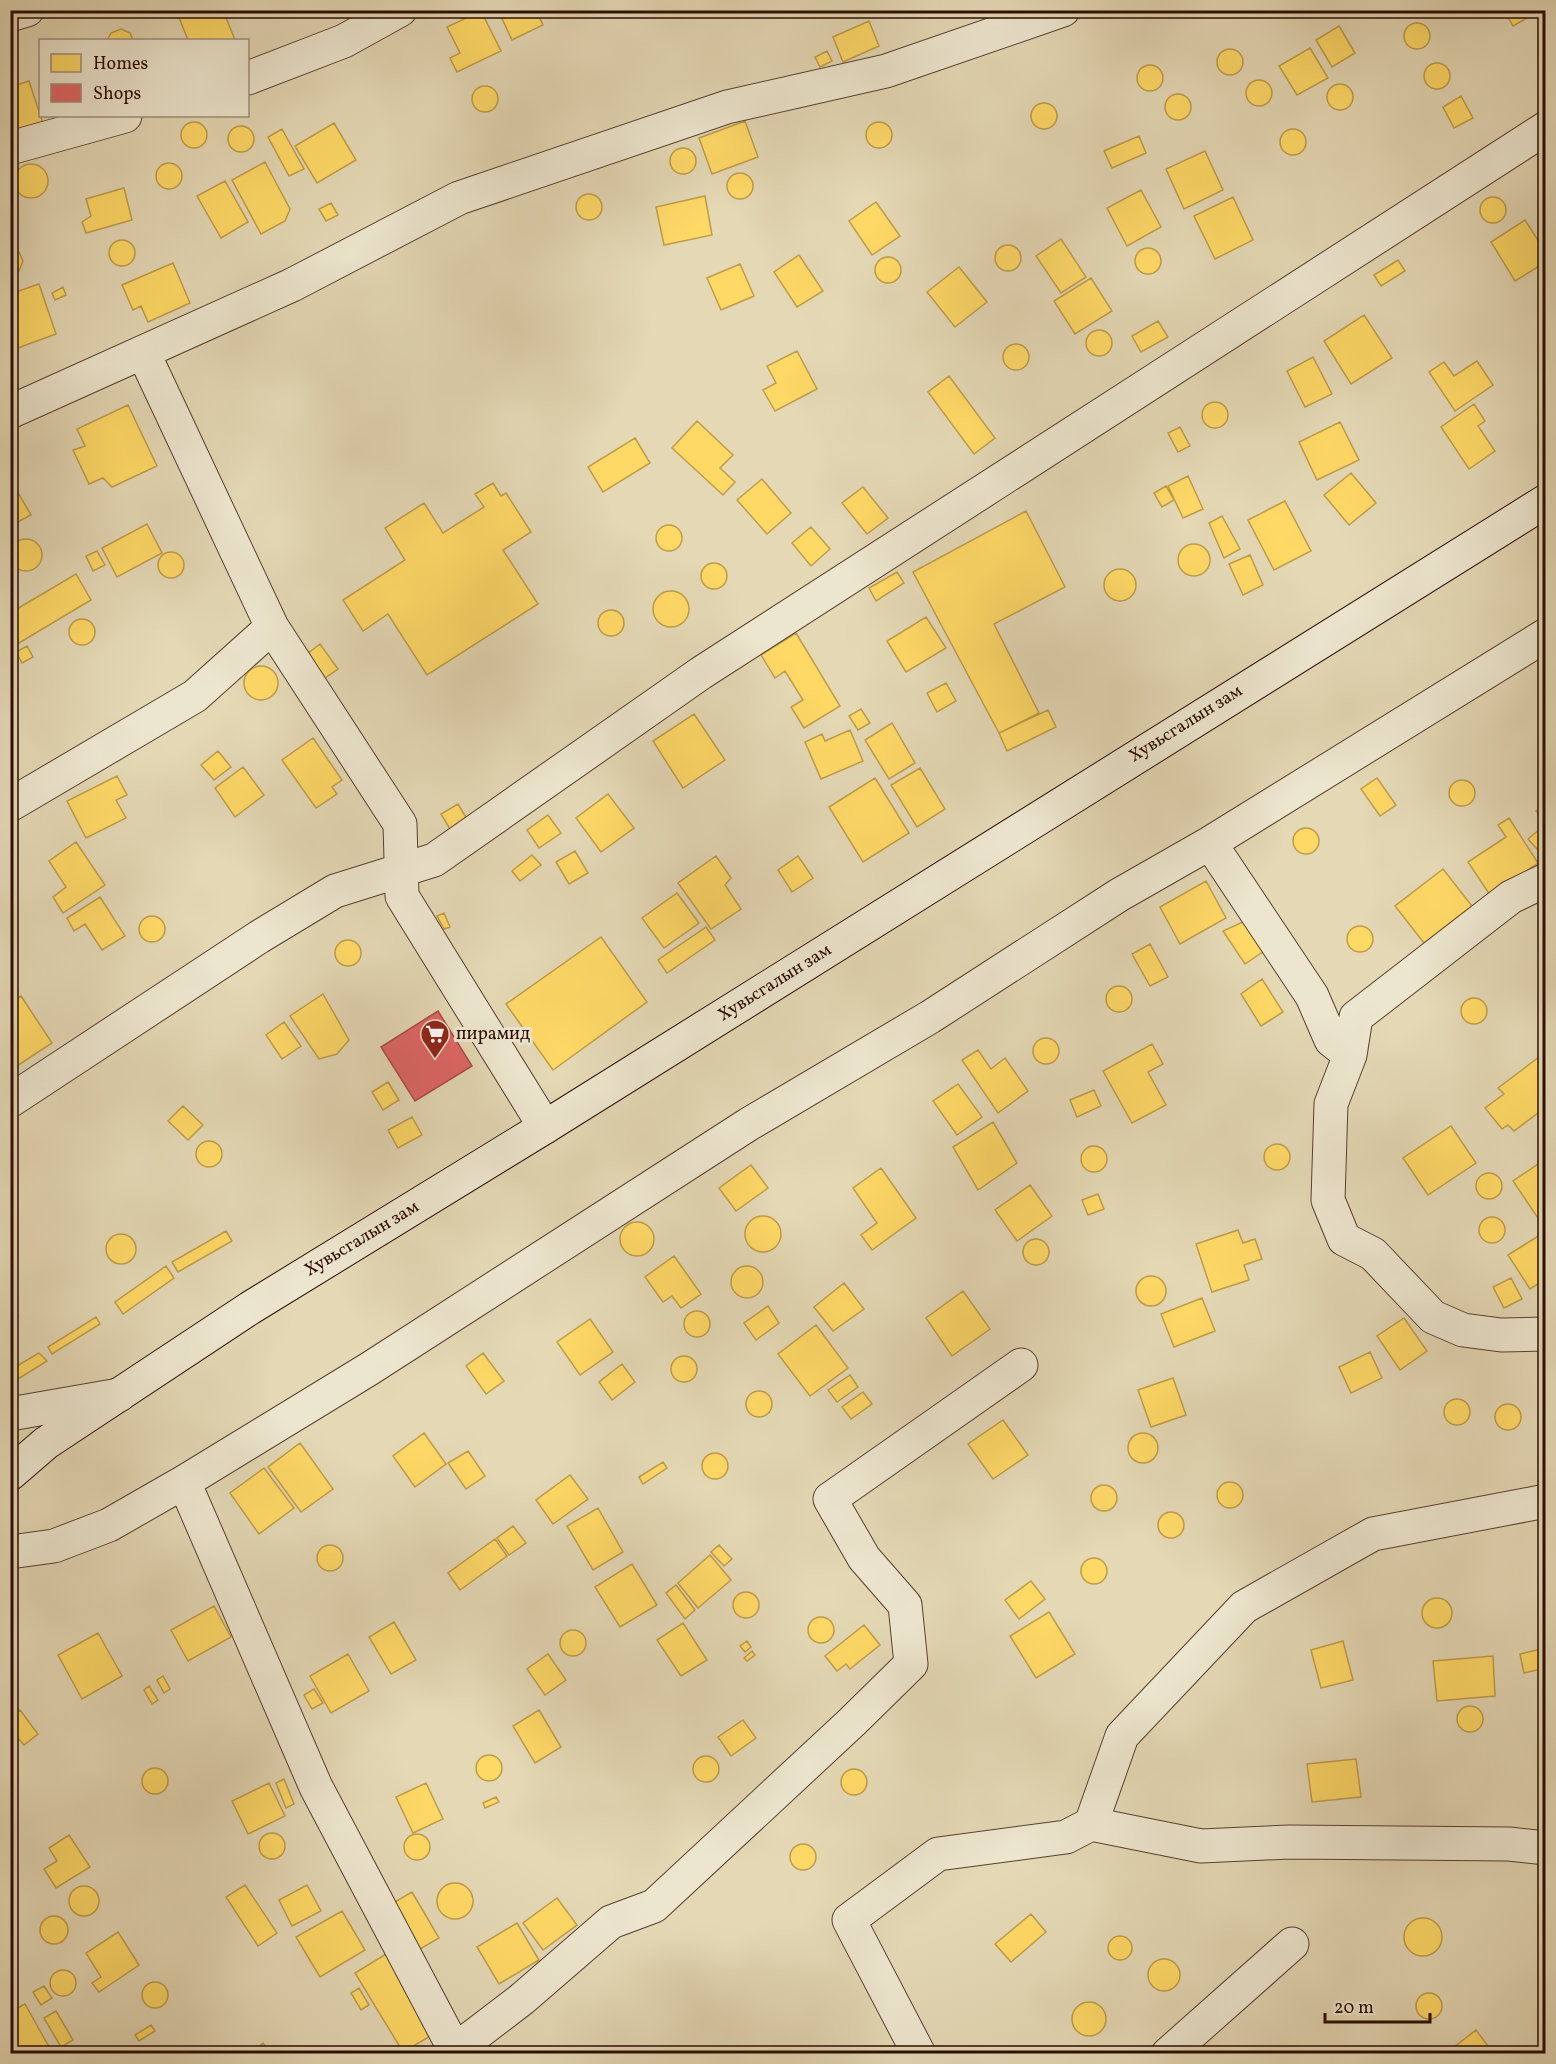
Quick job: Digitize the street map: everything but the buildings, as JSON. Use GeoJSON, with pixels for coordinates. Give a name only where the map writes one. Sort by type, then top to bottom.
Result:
{"type":"FeatureCollection","features":[{"type":"Feature","properties":{"kind":"street"},"geometry":{"type":"LineString","coordinates":[[10,15],[27,10]]}},
{"type":"Feature","properties":{"kind":"street"},"geometry":{"type":"LineString","coordinates":[[249,78],[344,41],[400,10]]}},
{"type":"Feature","properties":{"kind":"street"},"geometry":{"type":"LineString","coordinates":[[10,412],[292,285],[459,198],[727,107],[886,71],[1063,10]]}},
{"type":"Feature","properties":{"kind":"street"},"geometry":{"type":"LineString","coordinates":[[10,148],[121,117]]}},
{"type":"Feature","properties":{"kind":"street"},"geometry":{"type":"LineString","coordinates":[[10,1101],[259,936],[326,897],[402,868],[434,860],[701,673],[1545,128]]}},
{"type":"Feature","properties":{"kind":"street"},"geometry":{"type":"LineString","coordinates":[[143,352],[272,627],[400,824],[402,896],[545,1127]]}},
{"type":"Feature","properties":{"kind":"street","name":"Хувьсгалын зам"},"geometry":{"type":"LineString","coordinates":[[10,1474],[46,1443],[250,1308],[545,1127],[1545,501]]}},
{"type":"Feature","properties":{"kind":"street"},"geometry":{"type":"LineString","coordinates":[[10,806],[195,696],[272,627]]}},
{"type":"Feature","properties":{"kind":"street"},"geometry":{"type":"LineString","coordinates":[[10,1552],[54,1545],[109,1525],[184,1482],[369,1369],[670,1174],[930,1017],[1119,895],[1210,843],[1545,635]]}},
{"type":"Feature","properties":{"kind":"street"},"geometry":{"type":"LineString","coordinates":[[1210,843],[1312,996],[1331,1040],[1350,1055]]}},
{"type":"Feature","properties":{"kind":"street"},"geometry":{"type":"LineString","coordinates":[[1545,880],[1511,897],[1356,1017],[1350,1055],[1331,1104],[1328,1200],[1344,1239],[1373,1254],[1433,1317],[1463,1330],[1491,1334],[1545,1334]]}},
{"type":"Feature","properties":{"kind":"street"},"geometry":{"type":"LineString","coordinates":[[184,1482],[316,1787],[454,2052],[522,1999],[611,1922],[654,1906],[912,1664],[905,1605],[864,1558],[830,1499],[1022,1365]]}},
{"type":"Feature","properties":{"kind":"street"},"geometry":{"type":"LineString","coordinates":[[10,1414],[119,1395]]}},
{"type":"Feature","properties":{"kind":"street"},"geometry":{"type":"LineString","coordinates":[[1091,1824],[1122,1736],[1244,1607],[1373,1534],[1545,1501]]}},
{"type":"Feature","properties":{"kind":"street"},"geometry":{"type":"LineString","coordinates":[[919,2054],[849,1920],[938,1854],[1066,1838],[1091,1824],[1201,1846],[1289,1842],[1509,1844],[1545,1848]]}},
{"type":"Feature","properties":{"kind":"street"},"geometry":{"type":"LineString","coordinates":[[1168,2054],[1292,1944]]}},
{"type":"Feature","properties":{"kind":"place","name":"пирамид"},"geometry":{"type":"Point","coordinates":[435,1060]}}]}
